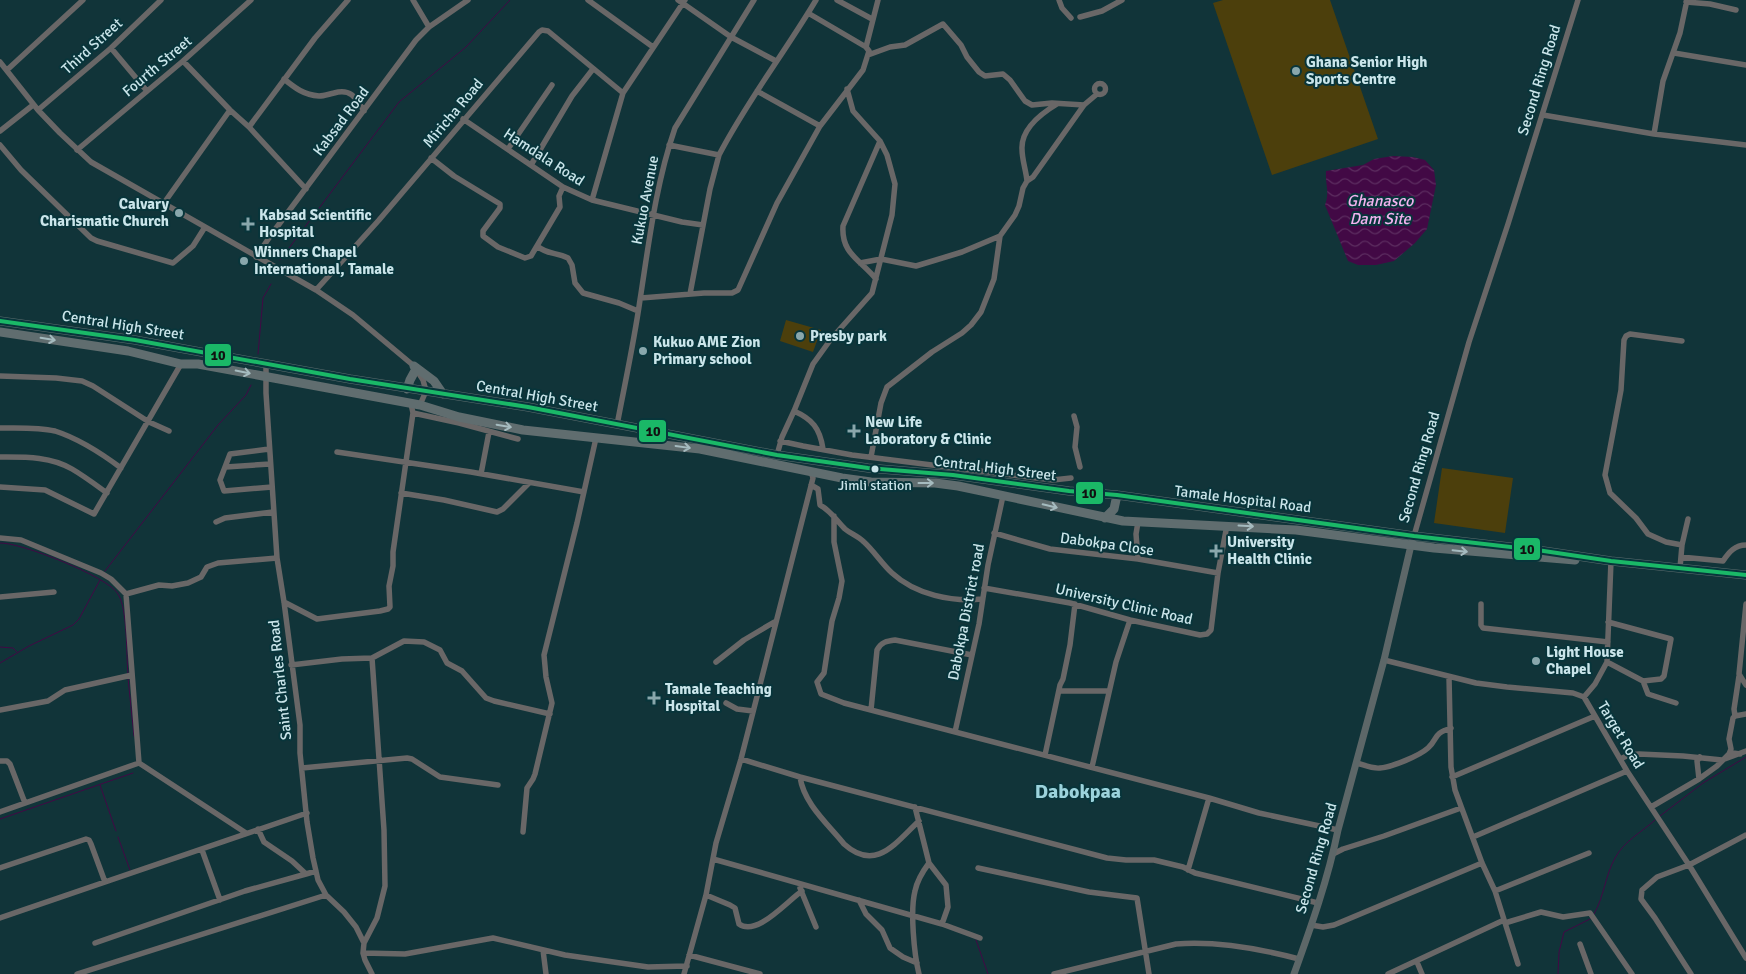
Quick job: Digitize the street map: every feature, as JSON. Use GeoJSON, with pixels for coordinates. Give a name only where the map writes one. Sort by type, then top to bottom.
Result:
{"type":"FeatureCollection","features":[{"type":"Feature","properties":{"kind":"highway","name":"Central High Street"},"geometry":{"type":"LineString","coordinates":[[0,321],[135,340],[407,389],[528,407],[778,455],[884,469],[953,475],[1069,491]]}},
{"type":"Feature","properties":{"kind":"highway","name":"Central High Street"},"geometry":{"type":"LineString","coordinates":[[0,332],[128,351],[182,364],[198,364],[265,376],[415,407],[441,410],[459,417],[523,430],[700,449],[812,472],[877,482],[935,482],[1105,518],[1138,522],[1227,525],[1413,540]]}},
{"type":"Feature","properties":{"kind":"highway"},"geometry":{"type":"LineString","coordinates":[[407,389],[415,367],[434,382],[445,394],[441,410]]}},
{"type":"Feature","properties":{"kind":"highway"},"geometry":{"type":"LineString","coordinates":[[877,482],[884,469]]}},
{"type":"Feature","properties":{"kind":"highway","name":"Tamale Hospital Road"},"geometry":{"type":"LineString","coordinates":[[1069,491],[1117,495],[1413,540]]}},
{"type":"Feature","properties":{"kind":"highway"},"geometry":{"type":"LineString","coordinates":[[1105,518],[1114,509],[1117,495]]}},
{"type":"Feature","properties":{"kind":"highway"},"geometry":{"type":"LineString","coordinates":[[1413,540],[1522,556],[1573,560],[1596,559],[1746,575]]}},
{"type":"Feature","properties":{"kind":"main road","name":"Second Ring Road"},"geometry":{"type":"LineString","coordinates":[[1294,974],[1333,854],[1384,660],[1413,540]]}},
{"type":"Feature","properties":{"kind":"street"},"geometry":{"type":"LineString","coordinates":[[7,70],[83,0]]}},
{"type":"Feature","properties":{"kind":"street","name":"Third Street"},"geometry":{"type":"LineString","coordinates":[[38,110],[111,48],[162,0]]}},
{"type":"Feature","properties":{"kind":"street","name":"Fourth Street"},"geometry":{"type":"LineString","coordinates":[[77,150],[183,61],[251,0]]}},
{"type":"Feature","properties":{"kind":"street"},"geometry":{"type":"LineString","coordinates":[[249,127],[315,38],[348,0]]}},
{"type":"Feature","properties":{"kind":"street"},"geometry":{"type":"LineString","coordinates":[[413,0],[430,27]]}},
{"type":"Feature","properties":{"kind":"street","name":"Kabsad Road"},"geometry":{"type":"LineString","coordinates":[[256,257],[416,40],[430,27],[468,0]]}},
{"type":"Feature","properties":{"kind":"street"},"geometry":{"type":"LineString","coordinates":[[588,0],[654,47]]}},
{"type":"Feature","properties":{"kind":"street","name":"Kukuo Avenue"},"geometry":{"type":"LineString","coordinates":[[617,425],[660,176],[669,146],[675,128],[754,0]]}},
{"type":"Feature","properties":{"kind":"street"},"geometry":{"type":"LineString","coordinates":[[690,294],[715,167],[719,156],[757,91],[816,0]]}},
{"type":"Feature","properties":{"kind":"street"},"geometry":{"type":"LineString","coordinates":[[837,0],[872,19]]}},
{"type":"Feature","properties":{"kind":"street"},"geometry":{"type":"LineString","coordinates":[[640,298],[732,293],[738,290],[776,203],[820,126],[863,70],[868,55],[866,47],[872,19],[878,0]]}},
{"type":"Feature","properties":{"kind":"street"},"geometry":{"type":"LineString","coordinates":[[1059,0],[1062,8],[1071,18]]}},
{"type":"Feature","properties":{"kind":"street"},"geometry":{"type":"LineString","coordinates":[[1080,17],[1096,13],[1122,0]]}},
{"type":"Feature","properties":{"kind":"street","name":"Second Ring Road"},"geometry":{"type":"LineString","coordinates":[[1413,540],[1469,342],[1543,115],[1578,0]]}},
{"type":"Feature","properties":{"kind":"street"},"geometry":{"type":"LineString","coordinates":[[592,200],[623,92],[654,47],[682,1],[731,37],[776,61]]}},
{"type":"Feature","properties":{"kind":"street"},"geometry":{"type":"LineString","coordinates":[[1654,134],[1664,81],[1680,33],[1687,1],[1736,10]]}},
{"type":"Feature","properties":{"kind":"street"},"geometry":{"type":"LineString","coordinates":[[808,13],[866,47]]}},
{"type":"Feature","properties":{"kind":"street"},"geometry":{"type":"LineString","coordinates":[[868,55],[890,47],[905,45],[943,24],[961,45],[979,72],[987,76],[1003,74],[1010,80],[1025,101],[1032,105],[1084,105]]}},
{"type":"Feature","properties":{"kind":"street","name":"Miricha Road"},"geometry":{"type":"LineString","coordinates":[[316,290],[542,30],[548,31],[623,92]]}},
{"type":"Feature","properties":{"kind":"street"},"geometry":{"type":"LineString","coordinates":[[111,48],[148,90]]}},
{"type":"Feature","properties":{"kind":"street"},"geometry":{"type":"LineString","coordinates":[[1674,53],[1746,65]]}},
{"type":"Feature","properties":{"kind":"street"},"geometry":{"type":"LineString","coordinates":[[183,61],[249,127],[306,189]]}},
{"type":"Feature","properties":{"kind":"street"},"geometry":{"type":"LineString","coordinates":[[0,62],[38,110],[77,150],[100,168],[316,290],[353,315],[415,367],[423,380],[426,391],[415,407],[405,462],[405,474],[393,552],[394,566],[389,586],[391,604],[388,610],[317,619],[284,602]]}},
{"type":"Feature","properties":{"kind":"street"},"geometry":{"type":"LineString","coordinates":[[531,165],[572,96],[593,69]]}},
{"type":"Feature","properties":{"kind":"street"},"geometry":{"type":"LineString","coordinates":[[284,79],[298,91],[315,95],[321,96],[346,91],[355,95],[364,111]]}},
{"type":"Feature","properties":{"kind":"street"},"geometry":{"type":"LineString","coordinates":[[508,149],[552,85]]}},
{"type":"Feature","properties":{"kind":"street"},"geometry":{"type":"LineString","coordinates":[[778,455],[780,440],[813,364],[872,293],[895,200],[895,184],[887,154],[880,141],[853,111],[847,89]]}},
{"type":"Feature","properties":{"kind":"street"},"geometry":{"type":"LineString","coordinates":[[757,91],[820,126]]}},
{"type":"Feature","properties":{"kind":"street"},"geometry":{"type":"LineString","coordinates":[[871,457],[881,403],[886,387],[932,352],[962,333],[982,312],[994,279],[1000,236],[1015,215],[1023,188],[1027,181],[1034,177],[1084,105],[1097,94]]}},
{"type":"Feature","properties":{"kind":"street"},"geometry":{"type":"LineString","coordinates":[[0,131],[33,104]]}},
{"type":"Feature","properties":{"kind":"street"},"geometry":{"type":"LineString","coordinates":[[1027,181],[1022,150],[1025,137],[1038,117],[1057,104]]}},
{"type":"Feature","properties":{"kind":"street"},"geometry":{"type":"LineString","coordinates":[[164,203],[230,110]]}},
{"type":"Feature","properties":{"kind":"street"},"geometry":{"type":"LineString","coordinates":[[1543,115],[1654,134],[1746,145]]}},
{"type":"Feature","properties":{"kind":"street","name":"Hamdala Road"},"geometry":{"type":"LineString","coordinates":[[463,119],[563,187],[592,200],[703,225]]}},
{"type":"Feature","properties":{"kind":"street"},"geometry":{"type":"LineString","coordinates":[[876,278],[853,258],[842,238],[843,226],[880,141]]}},
{"type":"Feature","properties":{"kind":"street"},"geometry":{"type":"LineString","coordinates":[[0,145],[27,176],[91,238],[97,241],[173,263],[193,246],[205,227]]}},
{"type":"Feature","properties":{"kind":"street"},"geometry":{"type":"LineString","coordinates":[[669,146],[719,156]]}},
{"type":"Feature","properties":{"kind":"street"},"geometry":{"type":"LineString","coordinates":[[431,158],[454,176],[500,204],[500,208],[483,231],[485,238],[498,247],[526,258],[531,256],[560,206],[559,196],[563,187]]}},
{"type":"Feature","properties":{"kind":"street"},"geometry":{"type":"LineString","coordinates":[[860,263],[881,259],[916,266],[962,252],[1000,236]]}},
{"type":"Feature","properties":{"kind":"street"},"geometry":{"type":"LineString","coordinates":[[537,246],[546,253],[560,254],[568,258],[572,265],[575,283],[583,293],[619,303],[638,311]]}},
{"type":"Feature","properties":{"kind":"street"},"geometry":{"type":"LineString","coordinates":[[1682,341],[1630,334],[1626,336],[1624,340],[1621,390],[1605,475],[1610,493],[1636,518],[1648,534],[1666,542],[1682,545]]}},
{"type":"Feature","properties":{"kind":"street"},"geometry":{"type":"LineString","coordinates":[[0,487],[45,490],[93,515],[182,364]]}},
{"type":"Feature","properties":{"kind":"street","name":"Saint Charles Road"},"geometry":{"type":"LineString","coordinates":[[266,364],[269,449],[277,558],[300,725],[306,813],[318,880],[326,895],[350,918],[364,943]]}},
{"type":"Feature","properties":{"kind":"street"},"geometry":{"type":"LineString","coordinates":[[0,376],[76,379],[93,386],[148,422],[169,431]]}},
{"type":"Feature","properties":{"kind":"street"},"geometry":{"type":"LineString","coordinates":[[415,407],[459,423],[518,439]]}},
{"type":"Feature","properties":{"kind":"street"},"geometry":{"type":"LineString","coordinates":[[794,411],[806,416],[815,424],[820,432],[823,448]]}},
{"type":"Feature","properties":{"kind":"street"},"geometry":{"type":"LineString","coordinates":[[1074,416],[1077,427],[1075,442],[1080,468]]}},
{"type":"Feature","properties":{"kind":"street"},"geometry":{"type":"LineString","coordinates":[[0,428],[54,431],[99,451],[121,468]]}},
{"type":"Feature","properties":{"kind":"street"},"geometry":{"type":"LineString","coordinates":[[481,474],[489,432]]}},
{"type":"Feature","properties":{"kind":"street"},"geometry":{"type":"LineString","coordinates":[[523,832],[526,788],[534,779],[552,703],[546,677],[544,655],[596,438]]}},
{"type":"Feature","properties":{"kind":"street"},"geometry":{"type":"LineString","coordinates":[[780,440],[803,446],[871,457],[1053,480],[1071,478]]}},
{"type":"Feature","properties":{"kind":"street"},"geometry":{"type":"LineString","coordinates":[[269,449],[230,454],[220,479],[224,491],[272,487]]}},
{"type":"Feature","properties":{"kind":"street"},"geometry":{"type":"LineString","coordinates":[[336,452],[584,492]]}},
{"type":"Feature","properties":{"kind":"street"},"geometry":{"type":"LineString","coordinates":[[850,465],[852,454]]}},
{"type":"Feature","properties":{"kind":"street"},"geometry":{"type":"LineString","coordinates":[[0,457],[28,457],[51,461],[72,469],[107,493]]}},
{"type":"Feature","properties":{"kind":"street"},"geometry":{"type":"LineString","coordinates":[[226,467],[270,464]]}},
{"type":"Feature","properties":{"kind":"street"},"geometry":{"type":"LineString","coordinates":[[684,974],[813,478],[812,472]]}},
{"type":"Feature","properties":{"kind":"street"},"geometry":{"type":"LineString","coordinates":[[401,493],[497,512],[503,509],[529,483]]}},
{"type":"Feature","properties":{"kind":"street"},"geometry":{"type":"LineString","coordinates":[[811,485],[818,489],[820,505],[828,509],[847,531],[856,534],[892,573],[911,586],[937,596],[955,600],[982,599]]}},
{"type":"Feature","properties":{"kind":"street","name":"Dabokpa District road"},"geometry":{"type":"LineString","coordinates":[[956,732],[979,624],[994,533],[1003,496]]}},
{"type":"Feature","properties":{"kind":"street"},"geometry":{"type":"LineString","coordinates":[[216,522],[225,518],[273,512]]}},
{"type":"Feature","properties":{"kind":"street"},"geometry":{"type":"LineString","coordinates":[[834,516],[834,542],[842,581],[832,621],[824,673],[817,682],[821,694],[824,696],[1259,813],[1338,830]]}},
{"type":"Feature","properties":{"kind":"street"},"geometry":{"type":"LineString","coordinates":[[1680,568],[1682,545],[1688,519]]}},
{"type":"Feature","properties":{"kind":"street"},"geometry":{"type":"LineString","coordinates":[[1138,522],[1136,534],[1138,560]]}},
{"type":"Feature","properties":{"kind":"street","name":"University Clinic Road"},"geometry":{"type":"LineString","coordinates":[[984,588],[1075,604],[1130,620],[1200,635],[1207,634],[1211,630],[1218,573],[1227,525]]}},
{"type":"Feature","properties":{"kind":"street","name":"Dabokpa Close"},"geometry":{"type":"LineString","coordinates":[[994,533],[1050,549],[1138,560],[1218,573]]}},
{"type":"Feature","properties":{"kind":"street"},"geometry":{"type":"LineString","coordinates":[[0,538],[21,540],[101,573],[126,594],[139,763]]}},
{"type":"Feature","properties":{"kind":"street"},"geometry":{"type":"LineString","coordinates":[[1681,557],[1723,561],[1736,547],[1746,545]]}},
{"type":"Feature","properties":{"kind":"street"},"geometry":{"type":"LineString","coordinates":[[126,594],[159,585],[172,586],[188,583],[201,577],[207,567],[218,563],[277,558]]}},
{"type":"Feature","properties":{"kind":"street"},"geometry":{"type":"LineString","coordinates":[[1584,697],[1595,684],[1606,662],[1611,561]]}},
{"type":"Feature","properties":{"kind":"street"},"geometry":{"type":"LineString","coordinates":[[0,597],[54,592]]}},
{"type":"Feature","properties":{"kind":"street"},"geometry":{"type":"LineString","coordinates":[[1045,755],[1070,645],[1075,604]]}},
{"type":"Feature","properties":{"kind":"street"},"geometry":{"type":"LineString","coordinates":[[1481,604],[1481,625],[1483,628],[1608,642]]}},
{"type":"Feature","properties":{"kind":"street"},"geometry":{"type":"LineString","coordinates":[[1652,809],[1698,779],[1729,754],[1731,749],[1729,739],[1735,716],[1734,709],[1746,604]]}},
{"type":"Feature","properties":{"kind":"street"},"geometry":{"type":"LineString","coordinates":[[1092,767],[1108,691],[1130,620]]}},
{"type":"Feature","properties":{"kind":"street"},"geometry":{"type":"LineString","coordinates":[[716,662],[744,640],[776,621]]}},
{"type":"Feature","properties":{"kind":"street"},"geometry":{"type":"LineString","coordinates":[[1606,662],[1643,681],[1661,679],[1664,676],[1671,639],[1608,622]]}},
{"type":"Feature","properties":{"kind":"street"},"geometry":{"type":"LineString","coordinates":[[871,710],[878,650],[884,642],[895,640],[972,655]]}},
{"type":"Feature","properties":{"kind":"street"},"geometry":{"type":"LineString","coordinates":[[291,665],[372,658],[404,641],[424,642],[440,650],[447,663],[462,671],[486,698],[494,702],[550,714]]}},
{"type":"Feature","properties":{"kind":"street"},"geometry":{"type":"LineString","coordinates":[[372,658],[384,830],[385,886],[377,918],[364,943],[364,960],[372,974]]}},
{"type":"Feature","properties":{"kind":"street","name":"Target Road"},"geometry":{"type":"LineString","coordinates":[[1384,660],[1448,677],[1490,685],[1574,692],[1584,697],[1627,771],[1689,865],[1746,958]]}},
{"type":"Feature","properties":{"kind":"street"},"geometry":{"type":"LineString","coordinates":[[0,710],[48,701],[66,690],[132,675]]}},
{"type":"Feature","properties":{"kind":"street"},"geometry":{"type":"LineString","coordinates":[[1739,676],[1746,684]]}},
{"type":"Feature","properties":{"kind":"street"},"geometry":{"type":"LineString","coordinates":[[1448,677],[1452,777],[1461,808],[1482,863],[1496,891],[1518,964]]}},
{"type":"Feature","properties":{"kind":"street"},"geometry":{"type":"LineString","coordinates":[[1643,681],[1648,694],[1676,703]]}},
{"type":"Feature","properties":{"kind":"street"},"geometry":{"type":"LineString","coordinates":[[1059,691],[1108,691]]}},
{"type":"Feature","properties":{"kind":"street"},"geometry":{"type":"LineString","coordinates":[[726,703],[737,709],[752,711]]}},
{"type":"Feature","properties":{"kind":"street"},"geometry":{"type":"LineString","coordinates":[[1735,716],[1746,714]]}},
{"type":"Feature","properties":{"kind":"street"},"geometry":{"type":"LineString","coordinates":[[1452,777],[1595,716]]}},
{"type":"Feature","properties":{"kind":"street"},"geometry":{"type":"LineString","coordinates":[[1357,763],[1379,769],[1387,767],[1421,753],[1429,747],[1437,734],[1451,728]]}},
{"type":"Feature","properties":{"kind":"street"},"geometry":{"type":"LineString","coordinates":[[1620,759],[1639,754],[1722,760],[1746,751]]}},
{"type":"Feature","properties":{"kind":"street"},"geometry":{"type":"LineString","coordinates":[[1729,754],[1740,754]]}},
{"type":"Feature","properties":{"kind":"street"},"geometry":{"type":"LineString","coordinates":[[1698,779],[1697,761],[1700,758]]}},
{"type":"Feature","properties":{"kind":"street"},"geometry":{"type":"LineString","coordinates":[[302,768],[380,760],[412,759],[440,777],[498,785]]}},
{"type":"Feature","properties":{"kind":"street"},"geometry":{"type":"LineString","coordinates":[[741,759],[800,777],[1107,858],[1154,860],[1195,873],[1318,903]]}},
{"type":"Feature","properties":{"kind":"street"},"geometry":{"type":"LineString","coordinates":[[0,761],[7,761],[10,764],[25,803]]}},
{"type":"Feature","properties":{"kind":"street"},"geometry":{"type":"LineString","coordinates":[[0,812],[139,763]]}},
{"type":"Feature","properties":{"kind":"street"},"geometry":{"type":"LineString","coordinates":[[139,763],[246,833]]}},
{"type":"Feature","properties":{"kind":"street"},"geometry":{"type":"LineString","coordinates":[[1473,837],[1627,771]]}},
{"type":"Feature","properties":{"kind":"street"},"geometry":{"type":"LineString","coordinates":[[800,777],[802,789],[809,801],[844,844],[850,850],[859,854],[878,856],[888,850],[919,821]]}},
{"type":"Feature","properties":{"kind":"street"},"geometry":{"type":"LineString","coordinates":[[1188,870],[1209,798]]}},
{"type":"Feature","properties":{"kind":"street"},"geometry":{"type":"LineString","coordinates":[[916,807],[929,863],[946,884],[948,907],[942,924]]}},
{"type":"Feature","properties":{"kind":"street"},"geometry":{"type":"LineString","coordinates":[[1333,854],[1461,808]]}},
{"type":"Feature","properties":{"kind":"street"},"geometry":{"type":"LineString","coordinates":[[0,918],[306,813]]}},
{"type":"Feature","properties":{"kind":"street"},"geometry":{"type":"LineString","coordinates":[[258,829],[264,842],[292,861],[306,874]]}},
{"type":"Feature","properties":{"kind":"street"},"geometry":{"type":"LineString","coordinates":[[1691,974],[1640,895],[1642,890],[1657,877],[1689,865],[1746,835]]}},
{"type":"Feature","properties":{"kind":"street"},"geometry":{"type":"LineString","coordinates":[[0,868],[86,839],[91,844],[105,882]]}},
{"type":"Feature","properties":{"kind":"street"},"geometry":{"type":"LineString","coordinates":[[202,850],[220,900]]}},
{"type":"Feature","properties":{"kind":"street"},"geometry":{"type":"LineString","coordinates":[[1496,891],[1589,853]]}},
{"type":"Feature","properties":{"kind":"street"},"geometry":{"type":"LineString","coordinates":[[713,859],[942,924],[980,938]]}},
{"type":"Feature","properties":{"kind":"street"},"geometry":{"type":"LineString","coordinates":[[918,974],[914,951],[913,898],[915,889],[929,863]]}},
{"type":"Feature","properties":{"kind":"street"},"geometry":{"type":"LineString","coordinates":[[1311,925],[1323,928],[1334,925],[1482,863]]}},
{"type":"Feature","properties":{"kind":"street"},"geometry":{"type":"LineString","coordinates":[[978,868],[1071,889],[1137,898],[1144,952],[1149,974]]}},
{"type":"Feature","properties":{"kind":"street"},"geometry":{"type":"LineString","coordinates":[[95,943],[220,900],[316,870]]}},
{"type":"Feature","properties":{"kind":"street"},"geometry":{"type":"LineString","coordinates":[[799,884],[816,928]]}},
{"type":"Feature","properties":{"kind":"street"},"geometry":{"type":"LineString","coordinates":[[706,895],[730,904],[735,908],[739,924],[743,927],[749,927],[765,921],[802,891]]}},
{"type":"Feature","properties":{"kind":"street"},"geometry":{"type":"LineString","coordinates":[[78,974],[326,895]]}},
{"type":"Feature","properties":{"kind":"street"},"geometry":{"type":"LineString","coordinates":[[859,900],[866,914],[882,930],[890,948],[903,957],[917,963]]}},
{"type":"Feature","properties":{"kind":"street"},"geometry":{"type":"LineString","coordinates":[[1388,974],[1504,921],[1541,912],[1563,917],[1590,913],[1632,974]]}},
{"type":"Feature","properties":{"kind":"street"},"geometry":{"type":"LineString","coordinates":[[363,953],[405,954],[493,938],[565,955],[648,967],[686,966]]}},
{"type":"Feature","properties":{"kind":"street"},"geometry":{"type":"LineString","coordinates":[[1054,974],[1176,944],[1195,943],[1246,949],[1299,959]]}},
{"type":"Feature","properties":{"kind":"street"},"geometry":{"type":"LineString","coordinates":[[1580,944],[1591,974]]}},
{"type":"Feature","properties":{"kind":"street"},"geometry":{"type":"LineString","coordinates":[[543,950],[546,974]]}},
{"type":"Feature","properties":{"kind":"street"},"geometry":{"type":"LineString","coordinates":[[689,955],[760,974]]}},
{"type":"Feature","properties":{"kind":"street"},"geometry":{"type":"LineString","coordinates":[[1417,962],[1422,974]]}},
{"type":"Feature","properties":{"kind":"shaded area","name":"Ghana Senior High Sports Centre"},"geometry":{"type":"Polygon","coordinates":[[[1223,0],[1330,0],[1378,139],[1272,175],[1213,3],[1223,0]]]}},
{"type":"Feature","properties":{"kind":"shaded area","name":"Presby park"},"geometry":{"type":"Polygon","coordinates":[[[786,320],[821,330],[813,352],[780,341],[786,320]]]}},
{"type":"Feature","properties":{"kind":"shaded area"},"geometry":{"type":"Polygon","coordinates":[[[1442,468],[1513,478],[1505,533],[1434,523],[1442,468]]]}},
{"type":"Feature","properties":{"kind":"water","name":"Ghanasco Dam Site"},"geometry":{"type":"Polygon","coordinates":[[[1393,156],[1425,160],[1434,170],[1436,185],[1427,229],[1415,243],[1394,261],[1376,265],[1358,265],[1348,261],[1325,205],[1327,192],[1326,171],[1363,165],[1374,159],[1393,156]]]}},
{"type":"Feature","properties":{"kind":"waterway"},"geometry":{"type":"LineString","coordinates":[[280,260],[399,102],[466,47],[510,0]]}},
{"type":"Feature","properties":{"kind":"waterway"},"geometry":{"type":"LineString","coordinates":[[258,354],[263,298],[271,284]]}},
{"type":"Feature","properties":{"kind":"waterway"},"geometry":{"type":"LineString","coordinates":[[105,571],[218,425],[246,395],[251,385]]}},
{"type":"Feature","properties":{"kind":"waterway"},"geometry":{"type":"LineString","coordinates":[[0,543],[26,548],[82,570],[99,579],[118,594],[124,610],[128,674]]}},
{"type":"Feature","properties":{"kind":"waterway"},"geometry":{"type":"LineString","coordinates":[[0,663],[29,646],[73,625],[79,619],[100,580]]}},
{"type":"Feature","properties":{"kind":"waterway"},"geometry":{"type":"LineString","coordinates":[[0,647],[13,648],[17,652]]}},
{"type":"Feature","properties":{"kind":"waterway"},"geometry":{"type":"LineString","coordinates":[[128,678],[134,736]]}},
{"type":"Feature","properties":{"kind":"waterway"},"geometry":{"type":"LineString","coordinates":[[1660,816],[1703,783],[1746,757]]}},
{"type":"Feature","properties":{"kind":"waterway"},"geometry":{"type":"LineString","coordinates":[[0,819],[133,773]]}},
{"type":"Feature","properties":{"kind":"waterway"},"geometry":{"type":"LineString","coordinates":[[100,785],[116,831]]}},
{"type":"Feature","properties":{"kind":"waterway"},"geometry":{"type":"LineString","coordinates":[[1594,914],[1615,858],[1628,842],[1655,820]]}},
{"type":"Feature","properties":{"kind":"waterway"},"geometry":{"type":"LineString","coordinates":[[118,837],[130,870]]}},
{"type":"Feature","properties":{"kind":"waterway"},"geometry":{"type":"LineString","coordinates":[[1558,974],[1559,952],[1564,932],[1590,919]]}},
{"type":"Feature","properties":{"kind":"waterway"},"geometry":{"type":"LineString","coordinates":[[976,940],[988,974]]}},
{"type":"Feature","properties":{"kind":"transit line","name":"10"},"geometry":{"type":"LineString","coordinates":[[0,321],[135,340],[350,379],[528,407],[777,455],[868,468],[953,475],[1069,491],[1117,495],[1611,561],[1746,575]]}},
{"type":"Feature","properties":{"kind":"place","name":"Ghana Senior High Sports Centre"},"geometry":{"type":"Point","coordinates":[1296,71]}},
{"type":"Feature","properties":{"kind":"place","name":"Calvary Charismatic Church"},"geometry":{"type":"Point","coordinates":[179,213]}},
{"type":"Feature","properties":{"kind":"place","name":"Kabsad Scientific Hospital"},"geometry":{"type":"Point","coordinates":[248,224]}},
{"type":"Feature","properties":{"kind":"place","name":"Winners Chapel International, Tamale"},"geometry":{"type":"Point","coordinates":[244,261]}},
{"type":"Feature","properties":{"kind":"place","name":"Presby park"},"geometry":{"type":"Point","coordinates":[800,336]}},
{"type":"Feature","properties":{"kind":"place","name":"Kukuo AME Zion Primary school"},"geometry":{"type":"Point","coordinates":[643,351]}},
{"type":"Feature","properties":{"kind":"place","name":"New Life Laboratory & Clinic"},"geometry":{"type":"Point","coordinates":[854,431]}},
{"type":"Feature","properties":{"kind":"place","name":"Jimli station"},"geometry":{"type":"Point","coordinates":[875,469]}},
{"type":"Feature","properties":{"kind":"place","name":"University Health Clinic"},"geometry":{"type":"Point","coordinates":[1216,551]}},
{"type":"Feature","properties":{"kind":"place","name":"Light House Chapel"},"geometry":{"type":"Point","coordinates":[1536,661]}},
{"type":"Feature","properties":{"kind":"place","name":"Tamale Teaching Hospital"},"geometry":{"type":"Point","coordinates":[654,698]}},
{"type":"Feature","properties":{"kind":"district","name":"Dabokpaa"},"geometry":{"type":"Point","coordinates":[1078,791]}}]}
